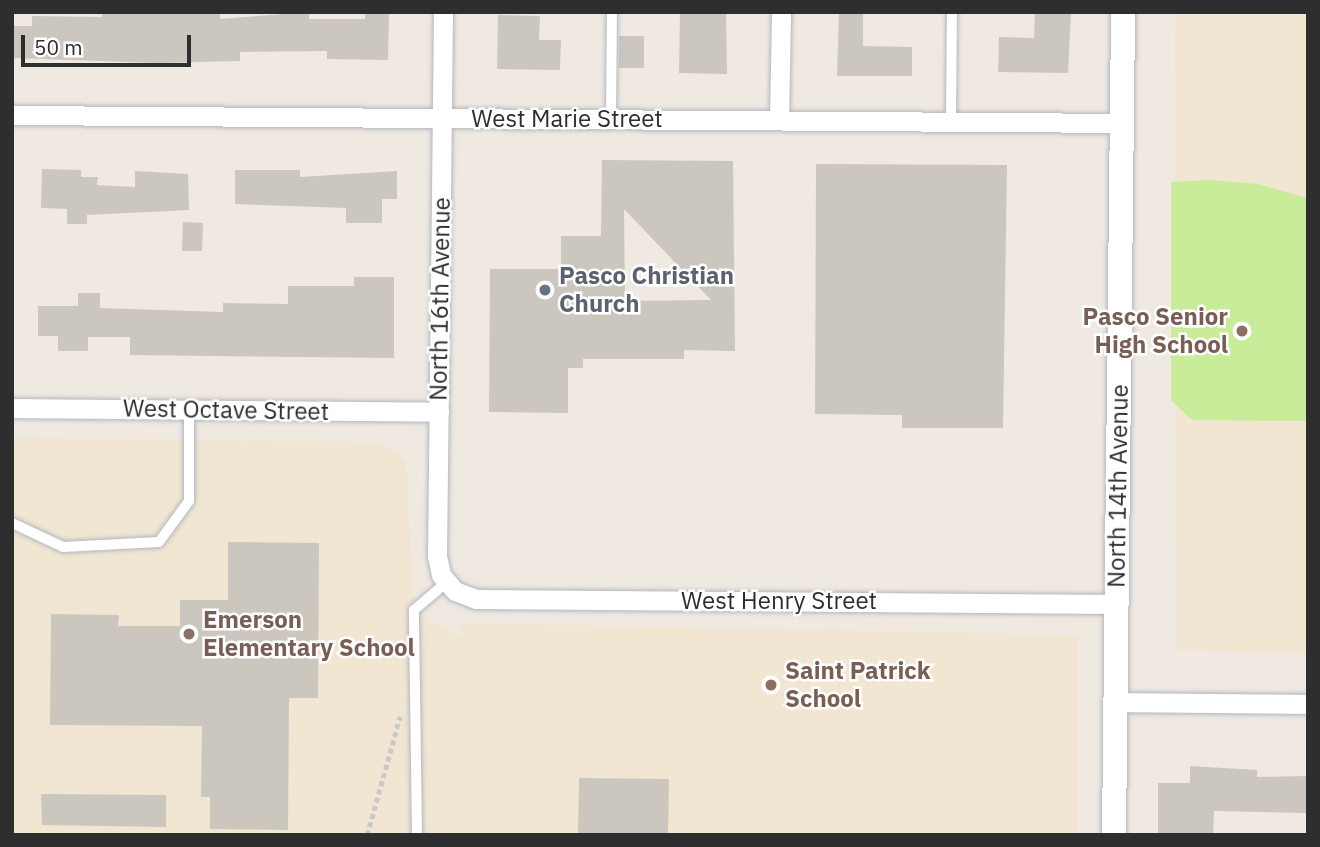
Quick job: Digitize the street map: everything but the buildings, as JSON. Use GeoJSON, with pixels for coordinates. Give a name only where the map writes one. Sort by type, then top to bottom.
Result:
{"type":"FeatureCollection","features":[{"type":"Feature","properties":{"kind":"street","name":"North 16th Avenue"},"geometry":{"type":"LineString","coordinates":[[443,12],[437,556],[447,582]]}},
{"type":"Feature","properties":{"kind":"street"},"geometry":{"type":"LineString","coordinates":[[779,120],[780,12]]}},
{"type":"Feature","properties":{"kind":"street","name":"North 14th Avenue"},"geometry":{"type":"LineString","coordinates":[[1114,835],[1123,12]]}},
{"type":"Feature","properties":{"kind":"street","name":"West Marie Street"},"geometry":{"type":"LineString","coordinates":[[12,115],[1122,123]]}},
{"type":"Feature","properties":{"kind":"street","name":"West Octave Street"},"geometry":{"type":"LineString","coordinates":[[12,408],[439,412]]}},
{"type":"Feature","properties":{"kind":"street","name":"West Henry Street"},"geometry":{"type":"LineString","coordinates":[[447,582],[476,600],[1117,604]]}},
{"type":"Feature","properties":{"kind":"street"},"geometry":{"type":"LineString","coordinates":[[1116,702],[1308,704]]}},
{"type":"Feature","properties":{"kind":"lane"},"geometry":{"type":"LineString","coordinates":[[611,119],[612,12]]}},
{"type":"Feature","properties":{"kind":"lane"},"geometry":{"type":"LineString","coordinates":[[951,121],[952,12]]}},
{"type":"Feature","properties":{"kind":"lane"},"geometry":{"type":"LineString","coordinates":[[12,523],[63,547],[159,542],[189,501],[189,410]]}},
{"type":"Feature","properties":{"kind":"lane"},"geometry":{"type":"LineString","coordinates":[[417,835],[413,709],[414,610],[447,582]]}},
{"type":"Feature","properties":{"kind":"path"},"geometry":{"type":"LineString","coordinates":[[367,835],[396,718],[413,709]]}},
{"type":"Feature","properties":{"kind":"shaded area","name":"Pasco Senior High School"},"geometry":{"type":"Polygon","coordinates":[[[1175,12],[1308,12],[1308,653],[1176,650],[1175,12]]]}},
{"type":"Feature","properties":{"kind":"shaded area"},"geometry":{"type":"Polygon","coordinates":[[[12,438],[382,442],[406,461],[413,593],[423,615],[462,638],[461,623],[1078,635],[1078,835],[12,835],[12,438]]]}},
{"type":"Feature","properties":{"kind":"green space"},"geometry":{"type":"Polygon","coordinates":[[[1209,180],[1257,184],[1308,198],[1308,421],[1192,420],[1171,400],[1171,182],[1209,180]]]}},
{"type":"Feature","properties":{"kind":"place","name":"Pasco Christian Church"},"geometry":{"type":"Point","coordinates":[545,290]}},
{"type":"Feature","properties":{"kind":"place","name":"Pasco Senior High School"},"geometry":{"type":"Point","coordinates":[1242,331]}},
{"type":"Feature","properties":{"kind":"place","name":"Emerson Elementary School"},"geometry":{"type":"Point","coordinates":[189,634]}},
{"type":"Feature","properties":{"kind":"place","name":"Saint Patrick School"},"geometry":{"type":"Point","coordinates":[771,685]}}]}
